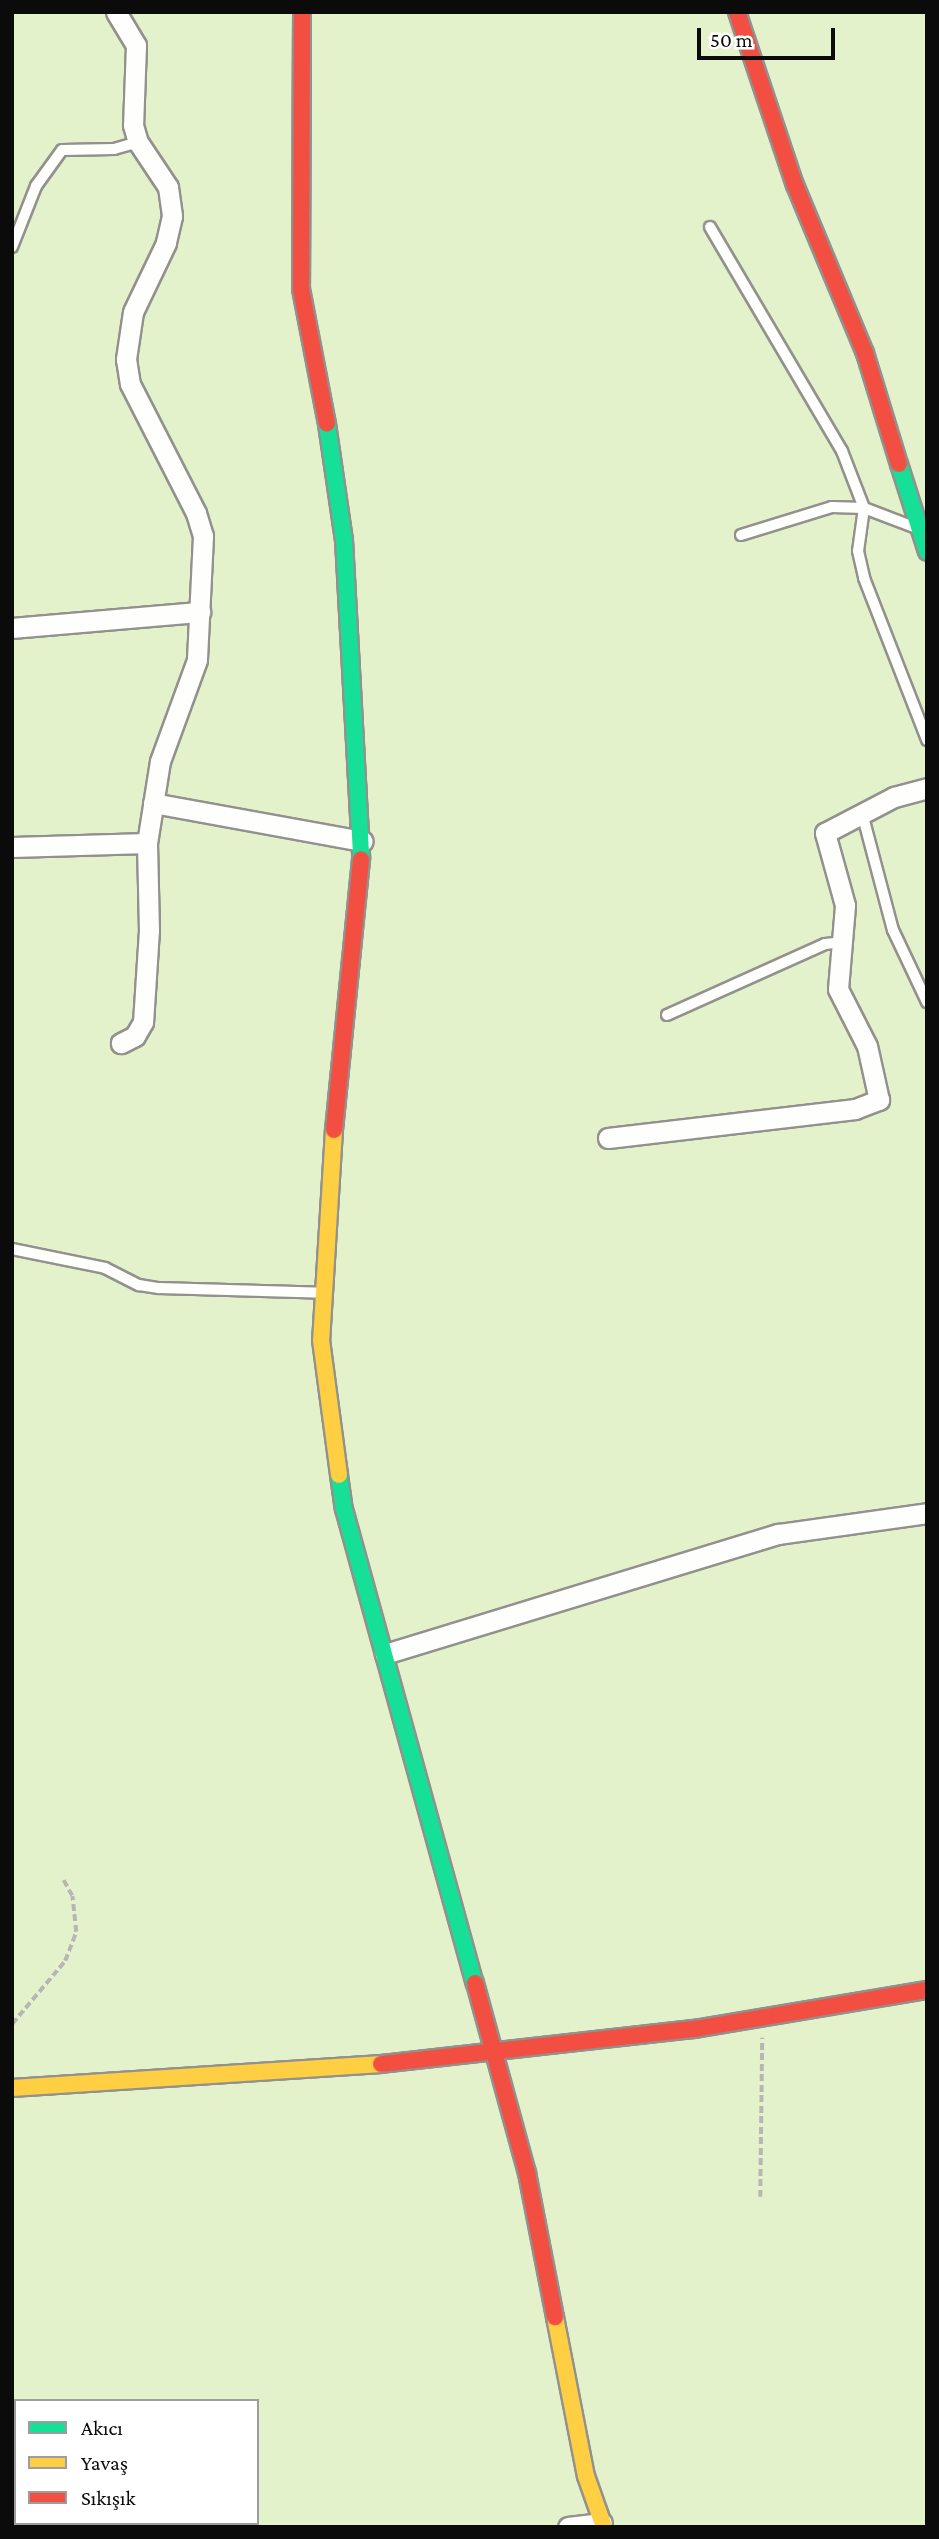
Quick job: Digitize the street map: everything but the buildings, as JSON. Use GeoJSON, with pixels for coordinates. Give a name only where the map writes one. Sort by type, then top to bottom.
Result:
{"type":"FeatureCollection","features":[{"type":"Feature","properties":{"kind":"street"},"geometry":{"type":"LineString","coordinates":[[116,12],[136,45],[137,89],[132,107],[138,142],[168,187],[172,216],[166,243],[134,312],[126,359],[130,384],[196,513],[203,536],[197,660],[160,761],[147,843],[149,930],[143,1022],[135,1036],[121,1043]]}},
{"type":"Feature","properties":{"kind":"street"},"geometry":{"type":"LineString","coordinates":[[302,12],[301,289],[325,408],[344,540],[363,841],[328,1187],[321,1340],[344,1509],[527,2173],[586,2476],[603,2525],[568,2527]]}},
{"type":"Feature","properties":{"kind":"street"},"geometry":{"type":"LineString","coordinates":[[737,12],[795,185],[865,353],[927,552]]}},
{"type":"Feature","properties":{"kind":"street"},"geometry":{"type":"LineString","coordinates":[[12,628],[200,612]]}},
{"type":"Feature","properties":{"kind":"street"},"geometry":{"type":"LineString","coordinates":[[608,1138],[855,1109],[879,1100],[867,1046],[838,989],[845,905],[825,833],[862,813],[927,788]]}},
{"type":"Feature","properties":{"kind":"street"},"geometry":{"type":"LineString","coordinates":[[153,803],[363,841]]}},
{"type":"Feature","properties":{"kind":"street"},"geometry":{"type":"LineString","coordinates":[[12,847],[147,843]]}},
{"type":"Feature","properties":{"kind":"street"},"geometry":{"type":"LineString","coordinates":[[386,1654],[778,1534],[927,1513]]}},
{"type":"Feature","properties":{"kind":"street"},"geometry":{"type":"LineString","coordinates":[[12,2088],[366,2066],[762,2018],[927,1990]]}},
{"type":"Feature","properties":{"kind":"lane"},"geometry":{"type":"LineString","coordinates":[[12,247],[36,186],[62,150],[114,149],[138,142]]}},
{"type":"Feature","properties":{"kind":"lane"},"geometry":{"type":"LineString","coordinates":[[710,227],[835,436],[866,509],[859,563],[927,740]]}},
{"type":"Feature","properties":{"kind":"lane"},"geometry":{"type":"LineString","coordinates":[[741,536],[832,507],[866,509],[920,529]]}},
{"type":"Feature","properties":{"kind":"lane"},"geometry":{"type":"LineString","coordinates":[[862,813],[893,930],[927,1002]]}},
{"type":"Feature","properties":{"kind":"lane"},"geometry":{"type":"LineString","coordinates":[[667,1015],[825,944],[843,942]]}},
{"type":"Feature","properties":{"kind":"lane"},"geometry":{"type":"LineString","coordinates":[[12,1249],[105,1268],[139,1285],[159,1288],[323,1293]]}},
{"type":"Feature","properties":{"kind":"path"},"geometry":{"type":"LineString","coordinates":[[12,2024],[65,1961],[76,1932],[76,1914],[63,1880]]}},
{"type":"Feature","properties":{"kind":"path"},"geometry":{"type":"LineString","coordinates":[[760,2197],[762,2018]]}},
{"type":"Feature","properties":{"kind":"green space"},"geometry":{"type":"Polygon","coordinates":[[[12,12],[927,12],[927,2527],[12,2527],[12,12]]]}},
{"type":"Feature","properties":{"kind":"traffic: fast"},"geometry":{"type":"LineString","coordinates":[[327,424],[344,540],[361,859]]}},
{"type":"Feature","properties":{"kind":"traffic: fast"},"geometry":{"type":"LineString","coordinates":[[899,464],[927,552]]}},
{"type":"Feature","properties":{"kind":"traffic: fast"},"geometry":{"type":"LineString","coordinates":[[339,1475],[344,1509],[475,1983]]}},
{"type":"Feature","properties":{"kind":"traffic: slow"},"geometry":{"type":"LineString","coordinates":[[334,1130],[321,1340],[339,1475]]}},
{"type":"Feature","properties":{"kind":"traffic: slow"},"geometry":{"type":"LineString","coordinates":[[12,2088],[381,2064]]}},
{"type":"Feature","properties":{"kind":"traffic: slow"},"geometry":{"type":"LineString","coordinates":[[555,2317],[586,2476],[604,2527]]}},
{"type":"Feature","properties":{"kind":"traffic: jam"},"geometry":{"type":"LineString","coordinates":[[302,12],[301,289],[327,424]]}},
{"type":"Feature","properties":{"kind":"traffic: jam"},"geometry":{"type":"LineString","coordinates":[[737,12],[795,185],[865,353],[899,464]]}},
{"type":"Feature","properties":{"kind":"traffic: jam"},"geometry":{"type":"LineString","coordinates":[[334,1130],[361,859]]}},
{"type":"Feature","properties":{"kind":"traffic: jam"},"geometry":{"type":"LineString","coordinates":[[475,1983],[527,2173],[555,2317]]}},
{"type":"Feature","properties":{"kind":"traffic: jam"},"geometry":{"type":"LineString","coordinates":[[381,2064],[694,2029],[927,1990]]}}]}
